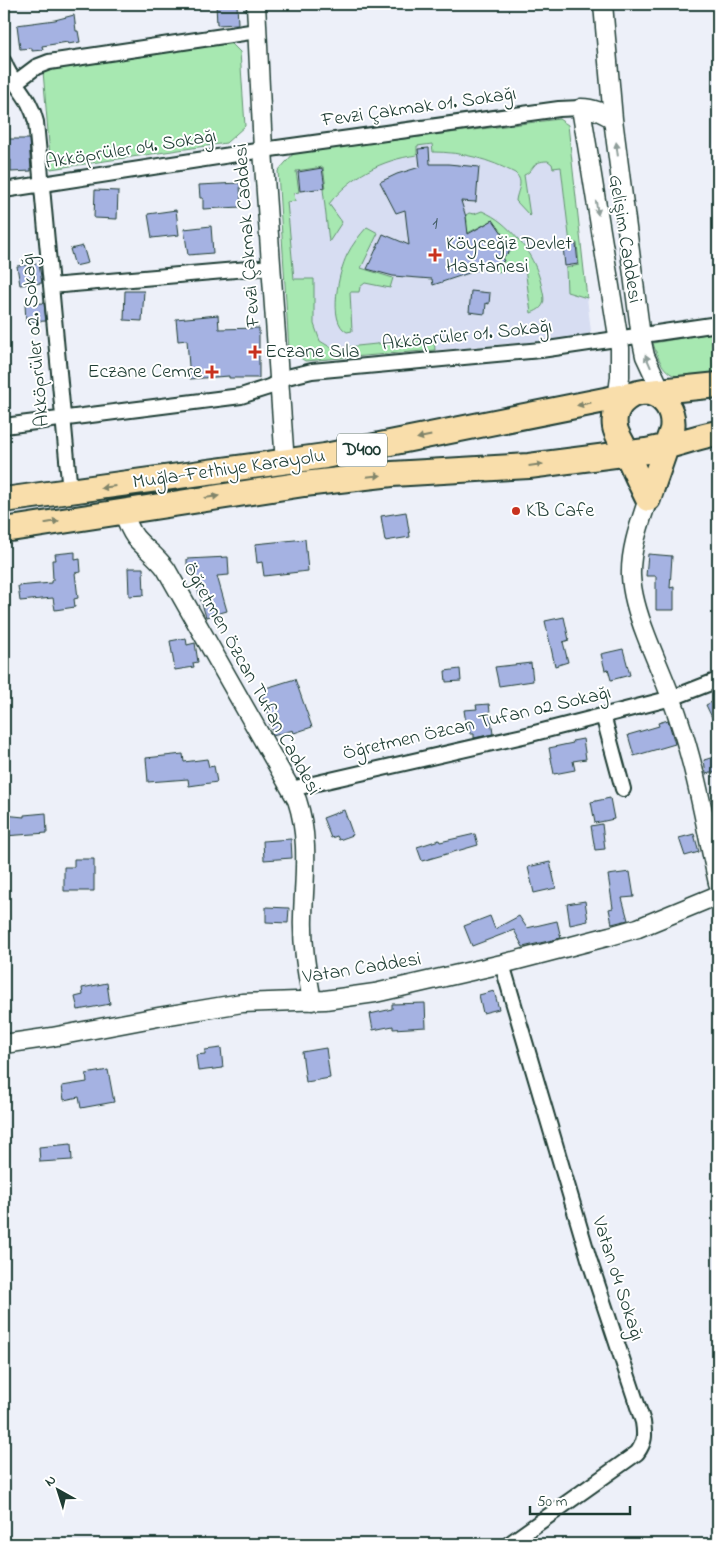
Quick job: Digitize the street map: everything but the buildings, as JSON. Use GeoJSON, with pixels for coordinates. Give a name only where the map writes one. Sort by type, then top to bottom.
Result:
{"type":"FeatureCollection","features":[{"type":"Feature","properties":{"kind":"highway","name":"Muğla-Fethiye Karayolu"},"geometry":{"type":"LineString","coordinates":[[4,500],[285,463],[718,385]]}},
{"type":"Feature","properties":{"kind":"highway"},"geometry":{"type":"LineString","coordinates":[[646,445],[615,426],[640,400],[673,420],[646,445],[648,499]]}},
{"type":"Feature","properties":{"kind":"highway","name":"Muğla-Fethiye Karayolu"},"geometry":{"type":"LineString","coordinates":[[4,530],[209,498],[354,478],[529,466],[718,433]]}},
{"type":"Feature","properties":{"kind":"highway"},"geometry":{"type":"LineString","coordinates":[[646,445],[648,499]]}},
{"type":"Feature","properties":{"kind":"street","name":"Fevzi Çakmak Caddesi"},"geometry":{"type":"LineString","coordinates":[[256,4],[263,150],[285,463]]}},
{"type":"Feature","properties":{"kind":"street","name":"Gelişim Caddesi"},"geometry":{"type":"LineString","coordinates":[[603,4],[614,119],[645,356],[640,400]]}},
{"type":"Feature","properties":{"kind":"street"},"geometry":{"type":"LineString","coordinates":[[16,82],[36,66],[49,62],[257,31]]}},
{"type":"Feature","properties":{"kind":"street","name":"Akköprüler 02. Sokağı"},"geometry":{"type":"LineString","coordinates":[[4,62],[7,70],[33,110],[38,135],[70,492]]}},
{"type":"Feature","properties":{"kind":"street"},"geometry":{"type":"LineString","coordinates":[[581,108],[590,108],[614,119]]}},
{"type":"Feature","properties":{"kind":"street","name":"Gelişim Caddesi"},"geometry":{"type":"LineString","coordinates":[[581,108],[621,362],[640,400]]}},
{"type":"Feature","properties":{"kind":"street","name":"Fevzi Çakmak 01. Sokağı"},"geometry":{"type":"LineString","coordinates":[[263,150],[559,109],[581,108]]}},
{"type":"Feature","properties":{"kind":"street","name":"Akköprüler 04. Sokağı"},"geometry":{"type":"LineString","coordinates":[[4,190],[263,150]]}},
{"type":"Feature","properties":{"kind":"street"},"geometry":{"type":"LineString","coordinates":[[51,286],[271,267]]}},
{"type":"Feature","properties":{"kind":"street","name":"Akköprüler 01. Sokağı"},"geometry":{"type":"LineString","coordinates":[[4,426],[241,396],[300,373],[312,371],[540,350],[619,340],[718,324]]}},
{"type":"Feature","properties":{"kind":"street"},"geometry":{"type":"LineString","coordinates":[[648,499],[640,523],[632,562],[633,594],[642,623],[672,698],[690,757],[718,883]]}},
{"type":"Feature","properties":{"kind":"street","name":"Öğretmen Özcan Tufan Caddesi"},"geometry":{"type":"LineString","coordinates":[[123,511],[134,536],[157,557],[166,569],[297,800],[304,827],[306,862],[303,918],[304,949],[312,1001]]}},
{"type":"Feature","properties":{"kind":"street","name":"Öğretmen Özcan Tufan 02 Sokağı"},"geometry":{"type":"LineString","coordinates":[[291,789],[523,736],[672,698],[718,680]]}},
{"type":"Feature","properties":{"kind":"street"},"geometry":{"type":"LineString","coordinates":[[603,715],[623,789]]}},
{"type":"Feature","properties":{"kind":"street","name":"Vatan Caddesi"},"geometry":{"type":"LineString","coordinates":[[4,1044],[242,1003],[312,1001],[375,993],[502,964],[638,928],[718,896]]}},
{"type":"Feature","properties":{"kind":"street","name":"Vatan 04 Sokağı"},"geometry":{"type":"LineString","coordinates":[[502,964],[589,1259],[643,1422],[645,1437],[643,1445],[637,1453],[509,1544]]}},
{"type":"Feature","properties":{"kind":"shaded area","name":"Köyceğiz Devlet Hastanesi"},"geometry":{"type":"Polygon","coordinates":[[[432,144],[433,152],[455,153],[481,158],[515,173],[520,179],[529,215],[524,175],[528,174],[534,165],[539,162],[548,161],[561,167],[570,244],[577,243],[579,266],[567,292],[587,298],[591,331],[585,337],[435,350],[434,338],[338,348],[330,347],[320,341],[314,324],[314,279],[294,280],[287,202],[295,201],[296,171],[323,167],[326,189],[323,189],[330,241],[329,204],[341,190],[379,164],[417,155],[417,146],[432,144]]]}},
{"type":"Feature","properties":{"kind":"green space"},"geometry":{"type":"Polygon","coordinates":[[[231,43],[240,52],[245,126],[226,143],[51,169],[43,71],[231,43]]]}},
{"type":"Feature","properties":{"kind":"green space"},"geometry":{"type":"Polygon","coordinates":[[[559,119],[568,125],[587,298],[567,292],[566,268],[579,265],[577,243],[570,244],[561,167],[553,168],[552,164],[548,161],[542,161],[538,162],[524,175],[530,216],[516,201],[520,180],[515,173],[475,157],[433,152],[432,144],[417,146],[417,155],[379,165],[347,185],[338,194],[329,204],[342,222],[329,242],[323,189],[326,188],[323,167],[296,171],[299,192],[294,193],[295,201],[287,202],[294,279],[314,279],[314,324],[320,341],[330,347],[338,348],[434,338],[435,350],[305,361],[289,350],[278,171],[294,153],[559,119]]]}},
{"type":"Feature","properties":{"kind":"green space"},"geometry":{"type":"Polygon","coordinates":[[[482,211],[497,219],[528,252],[540,278],[544,302],[540,309],[531,313],[525,268],[497,272],[494,267],[504,261],[502,257],[514,249],[493,220],[454,240],[467,222],[466,215],[482,211]]]}},
{"type":"Feature","properties":{"kind":"green space"},"geometry":{"type":"Polygon","coordinates":[[[367,227],[378,233],[361,268],[393,278],[390,288],[365,283],[360,287],[359,292],[350,292],[352,331],[347,332],[337,318],[336,296],[338,284],[347,255],[367,227]]]}},
{"type":"Feature","properties":{"kind":"green space"},"geometry":{"type":"Polygon","coordinates":[[[718,332],[718,372],[684,377],[669,373],[663,367],[653,343],[718,332]]]}},
{"type":"Feature","properties":{"kind":"place","name":"Köyceğiz Devlet Hastanesi"},"geometry":{"type":"Point","coordinates":[435,255]}},
{"type":"Feature","properties":{"kind":"place","name":"Eczane Sıla"},"geometry":{"type":"Point","coordinates":[255,352]}},
{"type":"Feature","properties":{"kind":"place","name":"Eczane Cemre"},"geometry":{"type":"Point","coordinates":[212,372]}},
{"type":"Feature","properties":{"kind":"place","name":"KB Cafe"},"geometry":{"type":"Point","coordinates":[516,511]}}]}
